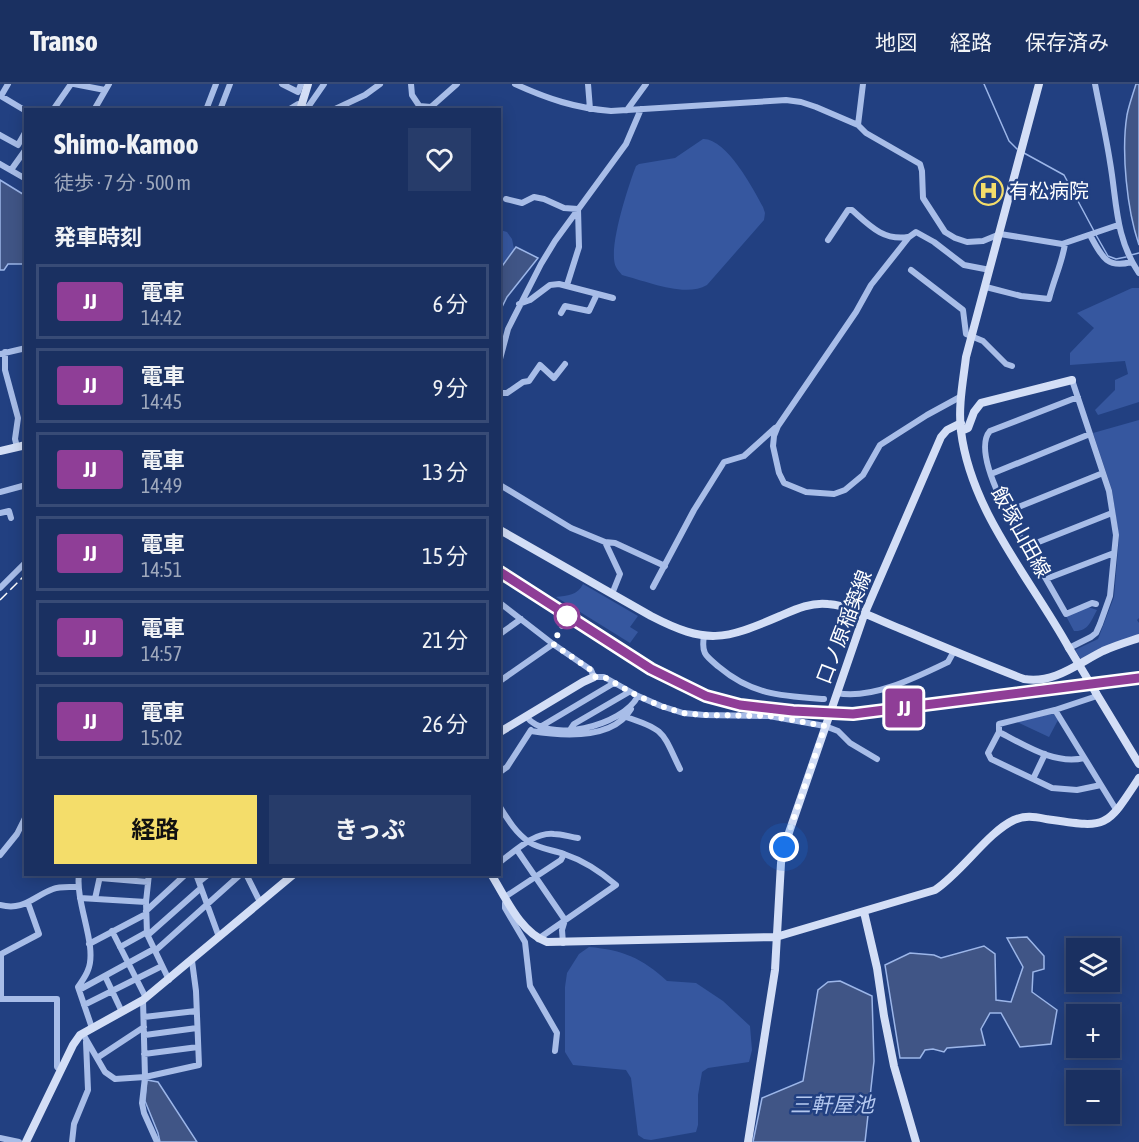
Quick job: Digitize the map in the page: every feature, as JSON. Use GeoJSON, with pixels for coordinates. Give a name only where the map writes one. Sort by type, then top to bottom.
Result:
{"type":"FeatureCollection","features":[{"type":"Feature","properties":{"kind":"street"},"geometry":{"type":"LineString","coordinates":[[8,84],[0,97],[24,110]]}},
{"type":"Feature","properties":{"kind":"street"},"geometry":{"type":"LineString","coordinates":[[54,108],[72,84],[107,87],[95,108]]}},
{"type":"Feature","properties":{"kind":"street"},"geometry":{"type":"LineString","coordinates":[[207,108],[216,84]]}},
{"type":"Feature","properties":{"kind":"street"},"geometry":{"type":"LineString","coordinates":[[221,108],[230,84]]}},
{"type":"Feature","properties":{"kind":"street"},"geometry":{"type":"LineString","coordinates":[[282,84],[298,92],[301,84]]}},
{"type":"Feature","properties":{"kind":"street"},"geometry":{"type":"LineString","coordinates":[[305,108],[308,84]]}},
{"type":"Feature","properties":{"kind":"street"},"geometry":{"type":"LineString","coordinates":[[305,108],[324,84]]}},
{"type":"Feature","properties":{"kind":"street"},"geometry":{"type":"LineString","coordinates":[[337,108],[380,84]]}},
{"type":"Feature","properties":{"kind":"street"},"geometry":{"type":"LineString","coordinates":[[411,84],[412,95],[420,108],[432,107],[457,84]]}},
{"type":"Feature","properties":{"kind":"street"},"geometry":{"type":"LineString","coordinates":[[515,84],[556,101],[590,109],[627,110],[786,100],[816,107],[858,125],[920,164],[923,198],[945,232],[967,242],[983,241],[1000,234],[1058,245],[1118,225]]}},
{"type":"Feature","properties":{"kind":"street"},"geometry":{"type":"LineString","coordinates":[[588,84],[590,109]]}},
{"type":"Feature","properties":{"kind":"street"},"geometry":{"type":"LineString","coordinates":[[627,110],[646,84]]}},
{"type":"Feature","properties":{"kind":"street"},"geometry":{"type":"LineString","coordinates":[[858,125],[863,84]]}},
{"type":"Feature","properties":{"kind":"street","name":"飯塚山田線"},"geometry":{"type":"LineString","coordinates":[[1039,84],[966,357],[960,397],[961,427],[971,471],[990,518],[1139,764]]}},
{"type":"Feature","properties":{"kind":"street"},"geometry":{"type":"LineString","coordinates":[[1095,84],[1110,163],[1118,225],[1131,262],[1139,273]]}},
{"type":"Feature","properties":{"kind":"street"},"geometry":{"type":"LineString","coordinates":[[291,108],[295,105],[305,108]]}},
{"type":"Feature","properties":{"kind":"street"},"geometry":{"type":"LineString","coordinates":[[501,355],[508,329],[519,304],[555,241],[626,144],[641,109]]}},
{"type":"Feature","properties":{"kind":"street"},"geometry":{"type":"LineString","coordinates":[[0,135],[18,145],[24,134]]}},
{"type":"Feature","properties":{"kind":"street"},"geometry":{"type":"LineString","coordinates":[[11,170],[24,152]]}},
{"type":"Feature","properties":{"kind":"street"},"geometry":{"type":"LineString","coordinates":[[0,164],[24,178]]}},
{"type":"Feature","properties":{"kind":"street"},"geometry":{"type":"LineString","coordinates":[[506,199],[522,203],[534,197],[564,208],[578,209]]}},
{"type":"Feature","properties":{"kind":"street"},"geometry":{"type":"LineString","coordinates":[[567,285],[579,247],[578,209]]}},
{"type":"Feature","properties":{"kind":"street"},"geometry":{"type":"LineString","coordinates":[[828,240],[848,210],[852,210],[872,228],[888,237],[909,237]]}},
{"type":"Feature","properties":{"kind":"street"},"geometry":{"type":"LineString","coordinates":[[960,397],[880,445],[863,475],[845,490],[834,494],[806,492],[784,483],[778,473],[773,446],[778,426],[856,312],[871,285],[909,237],[916,232],[934,242],[964,265],[990,270]]}},
{"type":"Feature","properties":{"kind":"street"},"geometry":{"type":"LineString","coordinates":[[1094,234],[1103,257],[1108,262],[1121,265],[1131,262]]}},
{"type":"Feature","properties":{"kind":"street"},"geometry":{"type":"LineString","coordinates":[[986,287],[1021,296],[1049,299],[1055,274],[1060,268],[1065,244]]}},
{"type":"Feature","properties":{"kind":"street"},"geometry":{"type":"LineString","coordinates":[[911,270],[963,310],[966,334],[983,341],[1006,364],[1012,366]]}},
{"type":"Feature","properties":{"kind":"street"},"geometry":{"type":"LineString","coordinates":[[519,304],[530,300],[550,285],[559,284],[613,298]]}},
{"type":"Feature","properties":{"kind":"street"},"geometry":{"type":"LineString","coordinates":[[561,313],[565,306],[590,311],[597,294]]}},
{"type":"Feature","properties":{"kind":"street"},"geometry":{"type":"LineString","coordinates":[[0,451],[21,446],[15,439],[18,418],[5,370],[3,353],[24,348]]}},
{"type":"Feature","properties":{"kind":"street"},"geometry":{"type":"LineString","coordinates":[[501,393],[507,393],[523,382],[529,381],[540,365],[554,378],[565,364]]}},
{"type":"Feature","properties":{"kind":"street"},"geometry":{"type":"LineString","coordinates":[[1069,648],[1091,637],[1096,633],[1100,624],[1110,596],[1116,535],[1109,491],[1072,380]]}},
{"type":"Feature","properties":{"kind":"street","name":"口ノ原稲築線"},"geometry":{"type":"LineString","coordinates":[[748,1142],[775,970],[784,847],[864,614],[941,437],[947,430],[968,428],[974,412],[981,403],[1072,380]]}},
{"type":"Feature","properties":{"kind":"street"},"geometry":{"type":"LineString","coordinates":[[1078,397],[990,431],[985,440],[991,474],[1006,512],[1066,614],[1092,603],[1096,604]]}},
{"type":"Feature","properties":{"kind":"street"},"geometry":{"type":"LineString","coordinates":[[653,587],[694,510],[724,462],[744,456],[778,426]]}},
{"type":"Feature","properties":{"kind":"street"},"geometry":{"type":"LineString","coordinates":[[991,474],[1090,434]]}},
{"type":"Feature","properties":{"kind":"street"},"geometry":{"type":"LineString","coordinates":[[1006,512],[1103,473]]}},
{"type":"Feature","properties":{"kind":"street"},"geometry":{"type":"LineString","coordinates":[[0,492],[24,486]]}},
{"type":"Feature","properties":{"kind":"street"},"geometry":{"type":"LineString","coordinates":[[501,486],[572,528],[604,542],[615,543],[665,566]]}},
{"type":"Feature","properties":{"kind":"street"},"geometry":{"type":"LineString","coordinates":[[0,513],[9,511],[11,518]]}},
{"type":"Feature","properties":{"kind":"street"},"geometry":{"type":"LineString","coordinates":[[1026,547],[1112,513]]}},
{"type":"Feature","properties":{"kind":"street"},"geometry":{"type":"LineString","coordinates":[[501,531],[676,629],[704,636],[738,633],[795,609],[816,603],[833,604],[864,614],[1024,679],[1036,681],[1049,679],[1106,650],[1139,638]]}},
{"type":"Feature","properties":{"kind":"street"},"geometry":{"type":"LineString","coordinates":[[604,542],[620,574],[612,594]]}},
{"type":"Feature","properties":{"kind":"street"},"geometry":{"type":"LineString","coordinates":[[1046,579],[1114,553]]}},
{"type":"Feature","properties":{"kind":"street"},"geometry":{"type":"LineString","coordinates":[[0,588],[24,564]]}},
{"type":"Feature","properties":{"kind":"street"},"geometry":{"type":"LineString","coordinates":[[501,604],[591,670],[594,677]]}},
{"type":"Feature","properties":{"kind":"street"},"geometry":{"type":"LineString","coordinates":[[501,633],[521,619]]}},
{"type":"Feature","properties":{"kind":"street"},"geometry":{"type":"LineString","coordinates":[[704,636],[702,646],[705,655],[726,673],[749,687],[768,694],[824,699]]}},
{"type":"Feature","properties":{"kind":"street"},"geometry":{"type":"LineString","coordinates":[[501,680],[553,644]]}},
{"type":"Feature","properties":{"kind":"street"},"geometry":{"type":"LineString","coordinates":[[837,693],[858,694],[896,684],[948,662],[954,651]]}},
{"type":"Feature","properties":{"kind":"street"},"geometry":{"type":"LineString","coordinates":[[501,732],[528,720],[594,677],[604,677],[629,692],[683,713],[769,716],[825,726],[838,731],[850,743],[877,759]]}},
{"type":"Feature","properties":{"kind":"street"},"geometry":{"type":"LineString","coordinates":[[540,727],[614,683]]}},
{"type":"Feature","properties":{"kind":"street"},"geometry":{"type":"LineString","coordinates":[[570,730],[574,724],[629,692]]}},
{"type":"Feature","properties":{"kind":"street"},"geometry":{"type":"LineString","coordinates":[[1097,695],[1055,710],[999,724],[999,732],[988,753],[991,759],[1052,788],[1077,790],[1101,785]]}},
{"type":"Feature","properties":{"kind":"street"},"geometry":{"type":"LineString","coordinates":[[531,731],[579,735],[614,726],[626,717],[638,696]]}},
{"type":"Feature","properties":{"kind":"street"},"geometry":{"type":"LineString","coordinates":[[528,720],[540,727],[570,730],[606,723],[633,706]]}},
{"type":"Feature","properties":{"kind":"street"},"geometry":{"type":"LineString","coordinates":[[1055,710],[1117,811]]}},
{"type":"Feature","properties":{"kind":"street"},"geometry":{"type":"LineString","coordinates":[[626,717],[652,726],[661,732],[680,769]]}},
{"type":"Feature","properties":{"kind":"street"},"geometry":{"type":"LineString","coordinates":[[501,771],[531,731],[528,720]]}},
{"type":"Feature","properties":{"kind":"street"},"geometry":{"type":"LineString","coordinates":[[999,732],[1045,754],[1066,760],[1084,758]]}},
{"type":"Feature","properties":{"kind":"street"},"geometry":{"type":"LineString","coordinates":[[1032,779],[1045,754]]}},
{"type":"Feature","properties":{"kind":"street"},"geometry":{"type":"LineString","coordinates":[[492,876],[526,930],[538,939],[547,942],[776,938],[935,890],[949,881],[998,831],[1014,820],[1028,816],[1083,825],[1100,823],[1111,818],[1139,778]]}},
{"type":"Feature","properties":{"kind":"street"},"geometry":{"type":"LineString","coordinates":[[501,808],[516,831],[529,842],[538,847],[564,854],[608,878],[616,885],[538,939]]}},
{"type":"Feature","properties":{"kind":"street"},"geometry":{"type":"LineString","coordinates":[[0,855],[17,834],[24,820]]}},
{"type":"Feature","properties":{"kind":"street"},"geometry":{"type":"LineString","coordinates":[[540,827],[545,834]]}},
{"type":"Feature","properties":{"kind":"street"},"geometry":{"type":"LineString","coordinates":[[501,861],[545,834],[578,838]]}},
{"type":"Feature","properties":{"kind":"street"},"geometry":{"type":"LineString","coordinates":[[517,850],[565,920]]}},
{"type":"Feature","properties":{"kind":"street"},"geometry":{"type":"LineString","coordinates":[[555,1051],[557,1033],[530,986],[525,942],[505,903],[506,899],[561,860],[564,854]]}},
{"type":"Feature","properties":{"kind":"street"},"geometry":{"type":"LineString","coordinates":[[79,876],[77,887],[89,944],[89,969],[78,987],[92,1028]]}},
{"type":"Feature","properties":{"kind":"street"},"geometry":{"type":"LineString","coordinates":[[95,899],[100,876],[148,878],[147,934],[169,980]]}},
{"type":"Feature","properties":{"kind":"street"},"geometry":{"type":"LineString","coordinates":[[89,944],[146,912],[184,876]]}},
{"type":"Feature","properties":{"kind":"street"},"geometry":{"type":"LineString","coordinates":[[197,876],[219,937]]}},
{"type":"Feature","properties":{"kind":"street"},"geometry":{"type":"LineString","coordinates":[[120,947],[147,934],[207,876]]}},
{"type":"Feature","properties":{"kind":"street"},"geometry":{"type":"LineString","coordinates":[[79,990],[155,950],[239,876]]}},
{"type":"Feature","properties":{"kind":"street"},"geometry":{"type":"LineString","coordinates":[[247,876],[260,902]]}},
{"type":"Feature","properties":{"kind":"street"},"geometry":{"type":"LineString","coordinates":[[26,1142],[73,1045],[92,1028],[145,999],[292,876]]}},
{"type":"Feature","properties":{"kind":"street"},"geometry":{"type":"LineString","coordinates":[[0,905],[13,908],[28,903],[55,888],[77,887]]}},
{"type":"Feature","properties":{"kind":"street"},"geometry":{"type":"LineString","coordinates":[[80,898],[146,902]]}},
{"type":"Feature","properties":{"kind":"street"},"geometry":{"type":"LineString","coordinates":[[28,903],[39,934],[1,954],[0,999],[57,999],[57,1066],[61,1070]]}},
{"type":"Feature","properties":{"kind":"street"},"geometry":{"type":"LineString","coordinates":[[864,912],[877,968],[892,1056],[916,1142]]}},
{"type":"Feature","properties":{"kind":"street"},"geometry":{"type":"LineString","coordinates":[[563,943],[562,930],[565,920]]}},
{"type":"Feature","properties":{"kind":"street"},"geometry":{"type":"LineString","coordinates":[[112,931],[145,999],[142,1103],[156,1142]]}},
{"type":"Feature","properties":{"kind":"street"},"geometry":{"type":"LineString","coordinates":[[84,1036],[105,1072],[115,1079],[144,1077],[199,1065],[192,961]]}},
{"type":"Feature","properties":{"kind":"street"},"geometry":{"type":"LineString","coordinates":[[84,1005],[162,966]]}},
{"type":"Feature","properties":{"kind":"street"},"geometry":{"type":"LineString","coordinates":[[105,976],[122,1012]]}},
{"type":"Feature","properties":{"kind":"street"},"geometry":{"type":"LineString","coordinates":[[144,1017],[196,1011]]}},
{"type":"Feature","properties":{"kind":"street"},"geometry":{"type":"LineString","coordinates":[[97,1058],[144,1027]]}},
{"type":"Feature","properties":{"kind":"street"},"geometry":{"type":"LineString","coordinates":[[145,1035],[197,1028]]}},
{"type":"Feature","properties":{"kind":"street"},"geometry":{"type":"LineString","coordinates":[[72,1142],[76,1117],[88,1090],[84,1036]]}},
{"type":"Feature","properties":{"kind":"street"},"geometry":{"type":"LineString","coordinates":[[144,1054],[198,1047]]}},
{"type":"Feature","properties":{"kind":"street"},"geometry":{"type":"LineString","coordinates":[[0,1138],[20,1142]]}},
{"type":"Feature","properties":{"kind":"shaded area"},"geometry":{"type":"Polygon","coordinates":[[[703,139],[712,141],[721,147],[738,166],[763,207],[764,220],[707,285],[698,289],[665,287],[622,275],[616,267],[614,247],[620,217],[636,166],[675,158],[703,139]]]}},
{"type":"Feature","properties":{"kind":"shaded area"},"geometry":{"type":"Polygon","coordinates":[[[501,230],[507,232],[512,239],[515,254],[501,273],[501,230]]]}},
{"type":"Feature","properties":{"kind":"shaded area"},"geometry":{"type":"Polygon","coordinates":[[[1132,288],[1139,288],[1139,402],[1098,415],[1095,410],[1115,390],[1115,380],[1128,374],[1125,361],[1070,365],[1070,353],[1094,328],[1077,313],[1132,288]]]}},
{"type":"Feature","properties":{"kind":"shaded area"},"geometry":{"type":"Polygon","coordinates":[[[1139,420],[1139,618],[1137,620],[1139,635],[1081,659],[1075,650],[1098,639],[1114,597],[1119,538],[1112,490],[1093,433],[1139,420]]]}},
{"type":"Feature","properties":{"kind":"shaded area"},"geometry":{"type":"Polygon","coordinates":[[[583,584],[638,616],[630,627],[638,632],[630,643],[556,597],[575,593],[583,584]]]}},
{"type":"Feature","properties":{"kind":"shaded area"},"geometry":{"type":"Polygon","coordinates":[[[1088,607],[1097,610],[1091,622],[1083,630],[1074,631],[1066,616],[1088,607]]]}},
{"type":"Feature","properties":{"kind":"shaded area"},"geometry":{"type":"Polygon","coordinates":[[[1054,714],[1058,720],[1049,737],[1017,722],[1054,714]]]}},
{"type":"Feature","properties":{"kind":"shaded area"},"geometry":{"type":"Polygon","coordinates":[[[589,947],[622,953],[649,966],[667,981],[696,983],[723,1001],[750,1026],[752,1050],[749,1062],[708,1068],[702,1072],[696,1132],[651,1140],[644,1139],[638,1135],[631,1078],[626,1070],[573,1065],[565,1052],[567,973],[579,954],[589,947]]]}},
{"type":"Feature","properties":{"kind":"water"},"geometry":{"type":"Polygon","coordinates":[[[1136,84],[1139,84],[1139,245],[1128,198],[1125,163],[1127,115],[1136,84]]]}},
{"type":"Feature","properties":{"kind":"water"},"geometry":{"type":"Polygon","coordinates":[[[0,180],[24,195],[24,264],[8,264],[4,270],[0,270],[0,180]]]}},
{"type":"Feature","properties":{"kind":"water"},"geometry":{"type":"Polygon","coordinates":[[[516,247],[538,258],[507,297],[501,309],[501,268],[516,247]]]}},
{"type":"Feature","properties":{"kind":"water"},"geometry":{"type":"Polygon","coordinates":[[[1027,937],[1044,956],[1044,969],[1033,972],[1032,992],[1057,1010],[1051,1044],[1020,1047],[1001,1013],[990,1013],[981,1029],[985,1045],[947,1048],[944,1052],[933,1049],[925,1050],[920,1058],[900,1058],[885,965],[910,953],[934,955],[941,958],[984,946],[995,954],[996,1000],[1011,1002],[1023,967],[1007,938],[1027,937]]]}},
{"type":"Feature","properties":{"kind":"water","name":"三軒屋池"},"geometry":{"type":"Polygon","coordinates":[[[840,981],[872,996],[874,1061],[865,1142],[753,1142],[762,1098],[803,1081],[818,990],[828,982],[840,981]]]}},
{"type":"Feature","properties":{"kind":"water"},"geometry":{"type":"Polygon","coordinates":[[[147,1080],[158,1082],[197,1142],[160,1142],[145,1101],[147,1080]]]}},
{"type":"Feature","properties":{"kind":"waterway"},"geometry":{"type":"LineString","coordinates":[[984,84],[1009,141],[1017,149]]}},
{"type":"Feature","properties":{"kind":"waterway"},"geometry":{"type":"LineString","coordinates":[[1024,153],[1064,175],[1094,231]]}},
{"type":"Feature","properties":{"kind":"waterway"},"geometry":{"type":"LineString","coordinates":[[1096,235],[1108,256],[1116,259],[1126,257]]}},
{"type":"Feature","properties":{"kind":"waterway"},"geometry":{"type":"LineString","coordinates":[[1131,255],[1139,253]]}},
{"type":"Feature","properties":{"kind":"railway"},"geometry":{"type":"LineString","coordinates":[[501,573],[651,669],[706,696],[740,705],[853,714],[1139,678]]}},
{"type":"Feature","properties":{"kind":"railway"},"geometry":{"type":"LineString","coordinates":[[0,600],[24,576]]}},
{"type":"Feature","properties":{"kind":"train","name":"JJ"},"geometry":{"type":"LineString","coordinates":[[501,573],[651,669],[706,696],[740,705],[853,714],[1139,678]]}},
{"type":"Feature","properties":{"kind":"place","name":"有松病院"},"geometry":{"type":"Point","coordinates":[988,191]}},
{"type":"Feature","properties":{"kind":"route"},"geometry":{"type":"LineString","coordinates":[[567,616],[553,644],[591,670],[594,677],[604,677],[661,706],[683,713],[769,716],[825,726],[784,847]]}}]}
